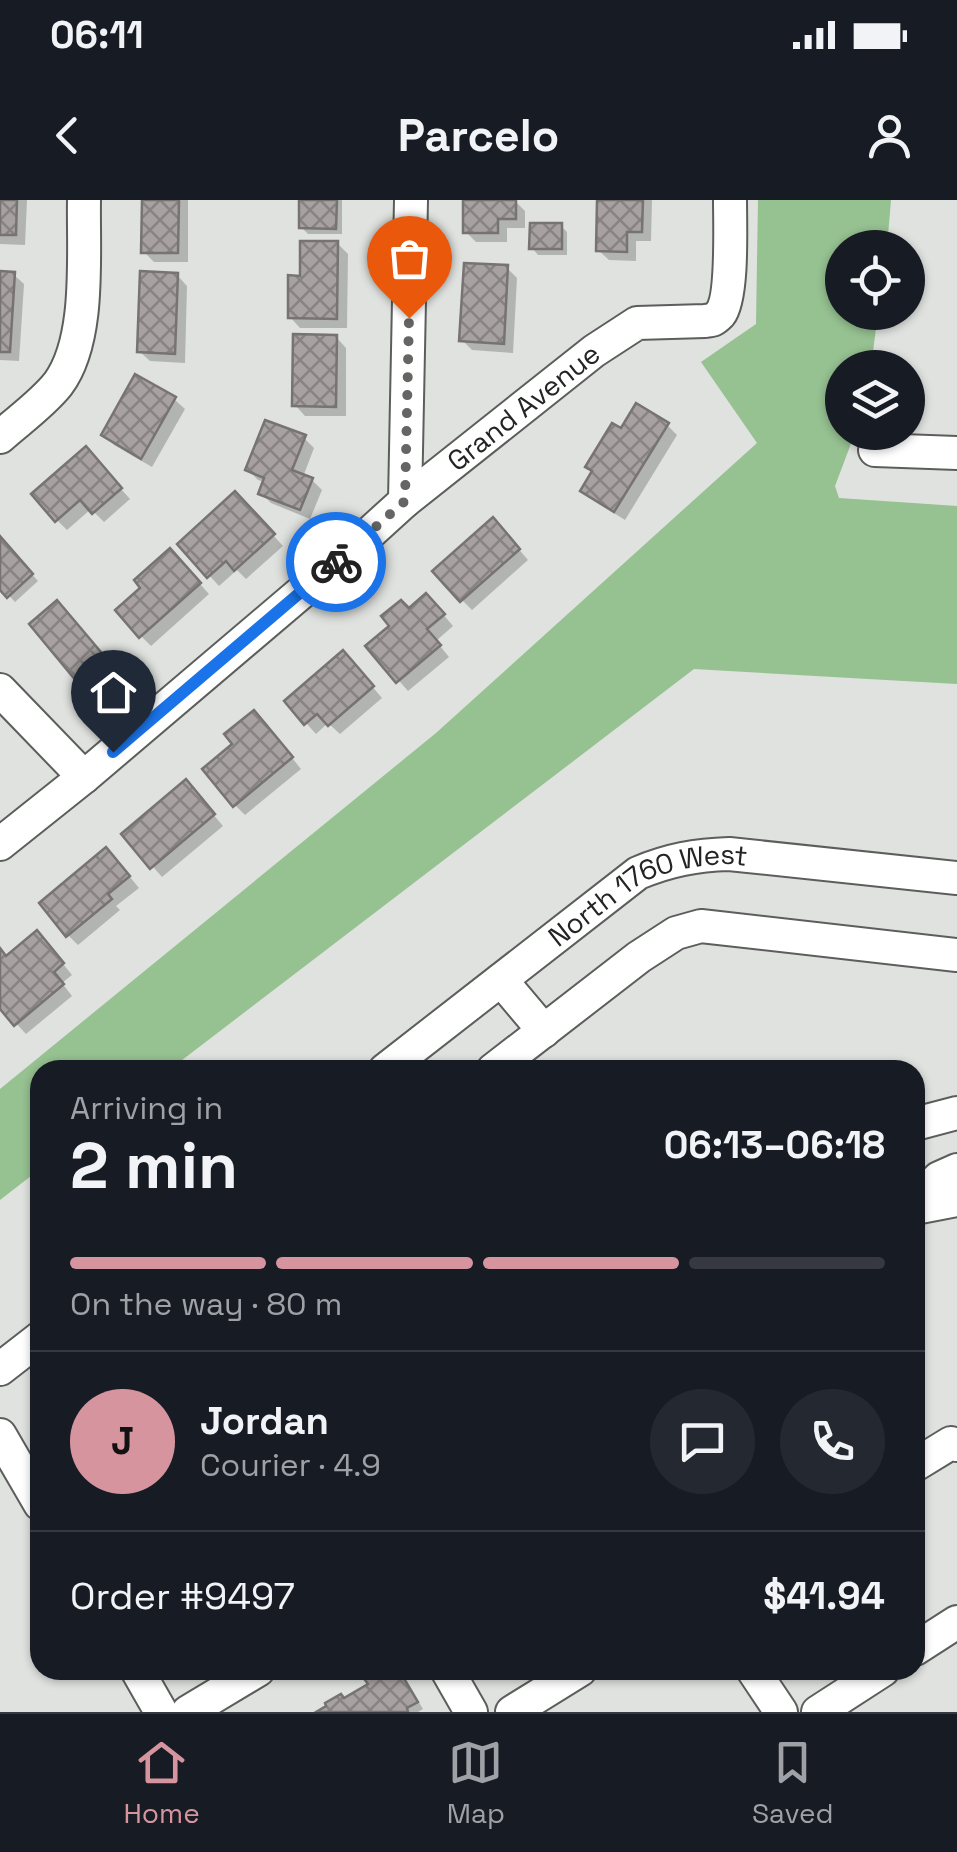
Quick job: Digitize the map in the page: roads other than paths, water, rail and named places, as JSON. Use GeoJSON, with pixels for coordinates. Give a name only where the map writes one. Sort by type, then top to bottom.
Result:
{"type":"FeatureCollection","features":[{"type":"Feature","properties":{"kind":"street"},"geometry":{"type":"LineString","coordinates":[[0,436],[58,384],[70,365],[80,332],[84,200]]}},
{"type":"Feature","properties":{"kind":"street"},"geometry":{"type":"LineString","coordinates":[[405,501],[411,200]]}},
{"type":"Feature","properties":{"kind":"street","name":"Grand Avenue"},"geometry":{"type":"LineString","coordinates":[[0,844],[84,777],[405,501],[594,351],[638,323],[713,320],[721,313],[726,304],[730,200]]}},
{"type":"Feature","properties":{"kind":"street"},"geometry":{"type":"LineString","coordinates":[[874,450],[957,454]]}},
{"type":"Feature","properties":{"kind":"street"},"geometry":{"type":"LineString","coordinates":[[0,690],[84,777]]}},
{"type":"Feature","properties":{"kind":"street","name":"North 1760 West"},"geometry":{"type":"LineString","coordinates":[[398,1060],[638,874],[666,861],[697,854],[729,854],[957,878]]}},
{"type":"Feature","properties":{"kind":"street"},"geometry":{"type":"LineString","coordinates":[[506,1060],[639,957],[676,933],[701,926],[957,955]]}},
{"type":"Feature","properties":{"kind":"street"},"geometry":{"type":"LineString","coordinates":[[502,980],[544,1030]]}},
{"type":"Feature","properties":{"kind":"street"},"geometry":{"type":"LineString","coordinates":[[925,1121],[957,1113]]}},
{"type":"Feature","properties":{"kind":"street"},"geometry":{"type":"LineString","coordinates":[[925,1193],[939,1178],[957,1170]]}},
{"type":"Feature","properties":{"kind":"street"},"geometry":{"type":"LineString","coordinates":[[925,1203],[957,1200]]}},
{"type":"Feature","properties":{"kind":"street"},"geometry":{"type":"LineString","coordinates":[[0,1369],[30,1346]]}},
{"type":"Feature","properties":{"kind":"street"},"geometry":{"type":"LineString","coordinates":[[0,1435],[30,1487]]}},
{"type":"Feature","properties":{"kind":"street"},"geometry":{"type":"LineString","coordinates":[[925,1459],[951,1443],[957,1444]]}},
{"type":"Feature","properties":{"kind":"street"},"geometry":{"type":"LineString","coordinates":[[925,1643],[957,1622]]}},
{"type":"Feature","properties":{"kind":"street"},"geometry":{"type":"LineString","coordinates":[[143,1680],[161,1712]]}},
{"type":"Feature","properties":{"kind":"street"},"geometry":{"type":"LineString","coordinates":[[188,1712],[241,1680]]}},
{"type":"Feature","properties":{"kind":"street"},"geometry":{"type":"LineString","coordinates":[[452,1680],[471,1712]]}},
{"type":"Feature","properties":{"kind":"street"},"geometry":{"type":"LineString","coordinates":[[512,1712],[564,1680]]}},
{"type":"Feature","properties":{"kind":"street"},"geometry":{"type":"LineString","coordinates":[[760,1680],[781,1712]]}},
{"type":"Feature","properties":{"kind":"street"},"geometry":{"type":"LineString","coordinates":[[818,1712],[868,1680]]}}]}
